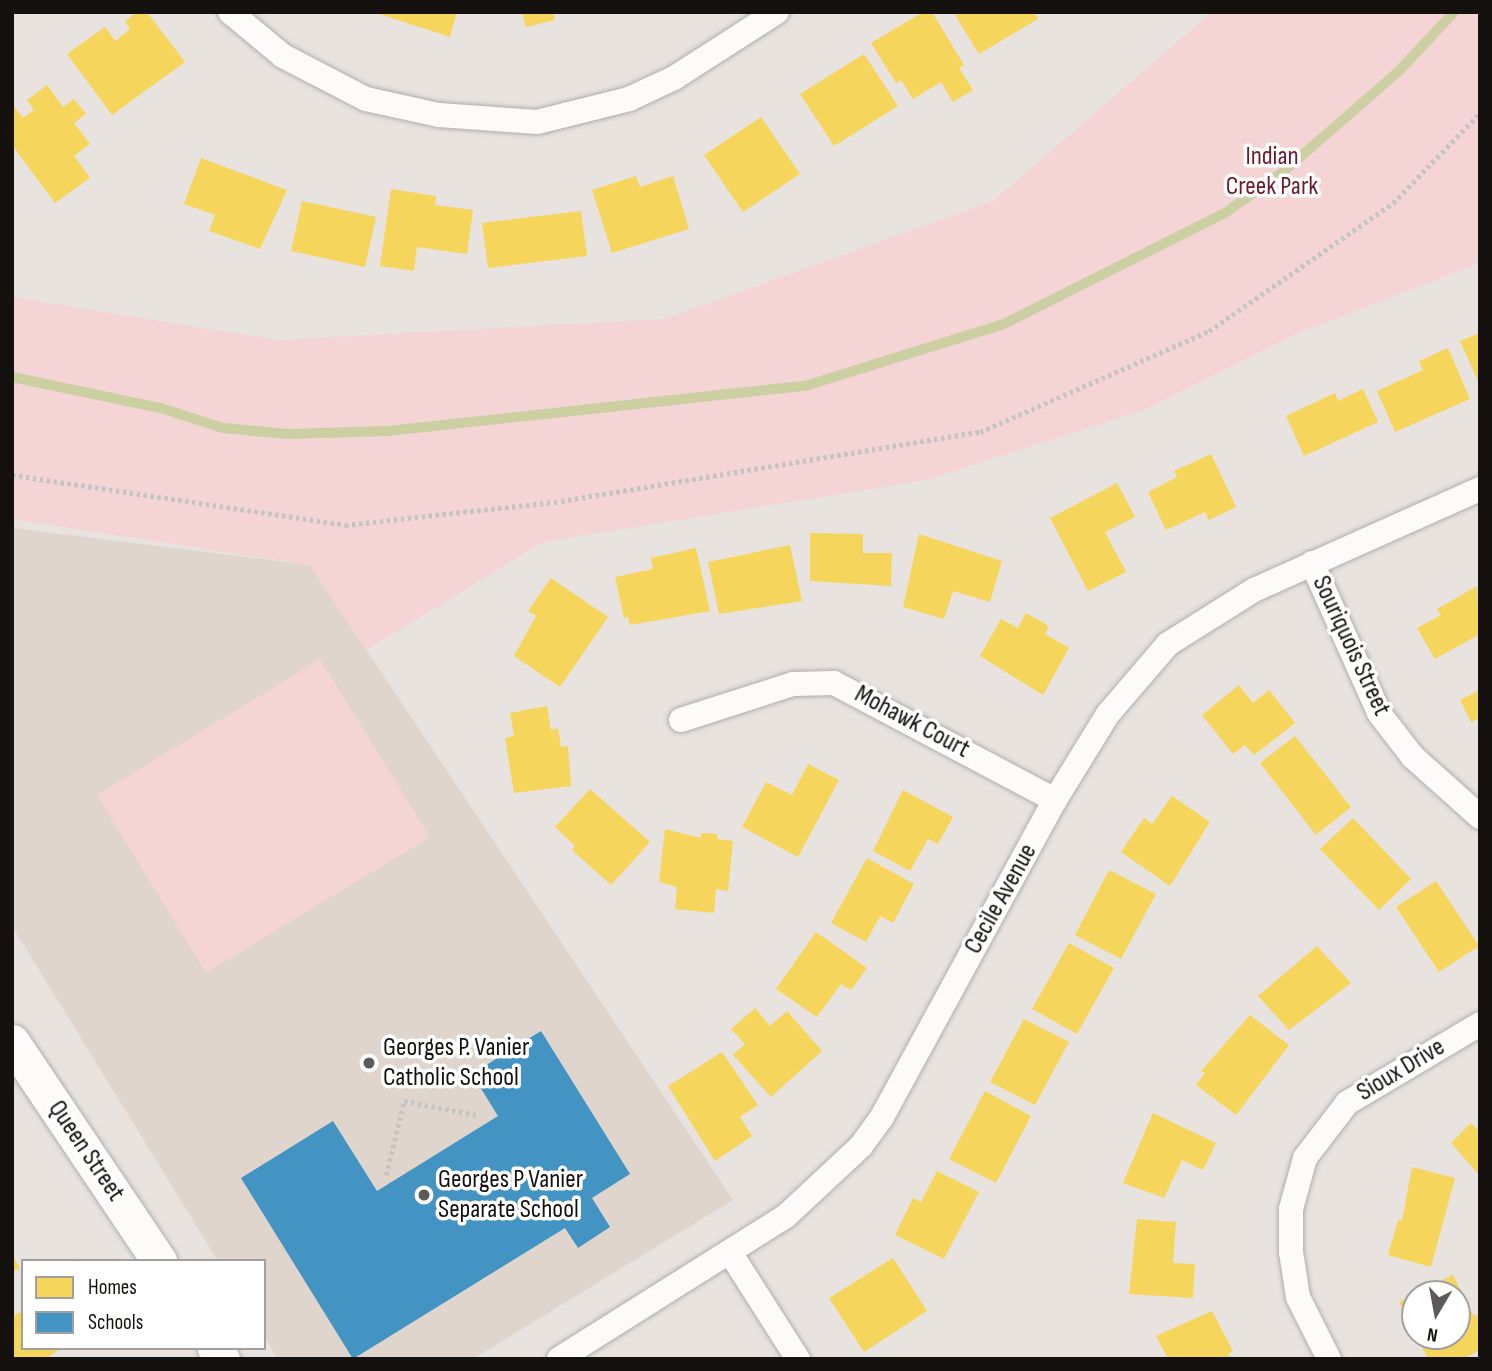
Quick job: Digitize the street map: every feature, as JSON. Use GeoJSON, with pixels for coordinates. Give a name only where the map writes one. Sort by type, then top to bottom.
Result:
{"type":"FeatureCollection","features":[{"type":"Feature","properties":{"kind":"main road","name":"Queen Street"},"geometry":{"type":"LineString","coordinates":[[12,1042],[158,1259]]}},
{"type":"Feature","properties":{"kind":"street"},"geometry":{"type":"LineString","coordinates":[[230,12],[284,56],[366,99],[439,115],[537,122],[579,115],[640,94],[674,78],[777,12]]}},
{"type":"Feature","properties":{"kind":"street","name":"Cecile Avenue"},"geometry":{"type":"LineString","coordinates":[[559,1359],[731,1254],[836,1174],[882,1117],[1055,800],[1108,714],[1168,644],[1254,590],[1480,489]]}},
{"type":"Feature","properties":{"kind":"street","name":"Souriquois Street"},"geometry":{"type":"LineString","coordinates":[[1312,563],[1379,713],[1413,757],[1480,817]]}},
{"type":"Feature","properties":{"kind":"street","name":"Mohawk Court"},"geometry":{"type":"LineString","coordinates":[[681,720],[793,684],[834,682],[888,707],[1055,800]]}},
{"type":"Feature","properties":{"kind":"street","name":"Sioux Drive"},"geometry":{"type":"LineString","coordinates":[[1329,1359],[1298,1297],[1291,1252],[1291,1209],[1306,1158],[1347,1103],[1480,1024]]}},
{"type":"Feature","properties":{"kind":"street"},"geometry":{"type":"LineString","coordinates":[[731,1254],[798,1359]]}},
{"type":"Feature","properties":{"kind":"path"},"geometry":{"type":"LineString","coordinates":[[12,475],[345,525],[561,501],[979,432],[1209,331],[1393,203],[1480,113]]}},
{"type":"Feature","properties":{"kind":"path"},"geometry":{"type":"LineString","coordinates":[[386,1175],[404,1101],[477,1115]]}},
{"type":"Feature","properties":{"kind":"shaded area","name":"Georges P. Vanier Catholic School"},"geometry":{"type":"Polygon","coordinates":[[[12,528],[310,565],[733,1200],[473,1359],[278,1359],[266,1340],[266,1259],[217,1259],[12,926],[12,528]]]}},
{"type":"Feature","properties":{"kind":"green space","name":"Indian Creek Park"},"geometry":{"type":"Polygon","coordinates":[[[1212,12],[1480,12],[1480,263],[1301,332],[1149,408],[927,480],[543,542],[366,650],[310,565],[12,519],[12,297],[278,340],[665,319],[993,201],[1212,12]]]}},
{"type":"Feature","properties":{"kind":"green space"},"geometry":{"type":"Polygon","coordinates":[[[320,659],[430,837],[206,973],[97,795],[320,659]]]}},
{"type":"Feature","properties":{"kind":"building: Homes"},"geometry":{"type":"Polygon","coordinates":[[[137,12],[147,12],[185,62],[112,115],[67,54],[105,27],[115,41],[130,29],[125,21],[137,12]]]}},
{"type":"Feature","properties":{"kind":"building: Homes"},"geometry":{"type":"Polygon","coordinates":[[[373,12],[457,12],[450,37],[373,12]]]}},
{"type":"Feature","properties":{"kind":"building: Homes"},"geometry":{"type":"Polygon","coordinates":[[[522,12],[553,12],[555,20],[526,27],[522,12]]]}},
{"type":"Feature","properties":{"kind":"building: Homes"},"geometry":{"type":"Polygon","coordinates":[[[923,12],[932,12],[964,65],[959,68],[973,90],[953,102],[941,82],[913,99],[901,80],[896,83],[871,43],[923,12]]]}},
{"type":"Feature","properties":{"kind":"building: Homes"},"geometry":{"type":"Polygon","coordinates":[[[959,12],[1034,12],[1038,19],[979,54],[955,15],[959,12]]]}},
{"type":"Feature","properties":{"kind":"building: Homes"},"geometry":{"type":"Polygon","coordinates":[[[864,54],[898,106],[834,146],[800,94],[864,54]]]}},
{"type":"Feature","properties":{"kind":"building: Homes"},"geometry":{"type":"Polygon","coordinates":[[[47,85],[63,107],[74,99],[86,114],[74,123],[90,144],[74,156],[90,178],[55,203],[12,145],[12,104],[23,118],[34,110],[27,100],[47,85]]]}},
{"type":"Feature","properties":{"kind":"building: Homes"},"geometry":{"type":"Polygon","coordinates":[[[761,117],[800,174],[743,212],[704,155],[761,117]]]}},
{"type":"Feature","properties":{"kind":"building: Homes"},"geometry":{"type":"Polygon","coordinates":[[[201,158],[287,190],[260,249],[209,231],[215,215],[184,204],[201,158]]]}},
{"type":"Feature","properties":{"kind":"building: Homes"},"geometry":{"type":"Polygon","coordinates":[[[636,176],[640,187],[673,176],[689,229],[612,253],[592,190],[636,176]]]}},
{"type":"Feature","properties":{"kind":"building: Homes"},"geometry":{"type":"Polygon","coordinates":[[[391,189],[436,196],[435,205],[473,210],[467,254],[417,247],[414,271],[380,266],[391,189]]]}},
{"type":"Feature","properties":{"kind":"building: Homes"},"geometry":{"type":"Polygon","coordinates":[[[302,201],[376,217],[365,267],[291,251],[302,201]]]}},
{"type":"Feature","properties":{"kind":"building: Homes"},"geometry":{"type":"Polygon","coordinates":[[[581,211],[587,256],[488,268],[482,223],[581,211]]]}},
{"type":"Feature","properties":{"kind":"building: Homes"},"geometry":{"type":"Polygon","coordinates":[[[1480,333],[1480,380],[1478,381],[1460,341],[1480,333]]]}},
{"type":"Feature","properties":{"kind":"building: Homes"},"geometry":{"type":"Polygon","coordinates":[[[1448,348],[1470,399],[1395,432],[1377,391],[1423,370],[1419,361],[1448,348]]]}},
{"type":"Feature","properties":{"kind":"building: Homes"},"geometry":{"type":"Polygon","coordinates":[[[1363,389],[1378,422],[1304,456],[1286,416],[1335,393],[1338,401],[1363,389]]]}},
{"type":"Feature","properties":{"kind":"building: Homes"},"geometry":{"type":"Polygon","coordinates":[[[1211,454],[1236,507],[1209,520],[1205,512],[1166,530],[1148,492],[1177,477],[1174,471],[1211,454]]]}},
{"type":"Feature","properties":{"kind":"building: Homes"},"geometry":{"type":"Polygon","coordinates":[[[1117,483],[1135,517],[1105,532],[1126,572],[1088,591],[1050,518],[1117,483]]]}},
{"type":"Feature","properties":{"kind":"building: Homes"},"geometry":{"type":"Polygon","coordinates":[[[810,533],[863,534],[863,553],[892,553],[891,586],[810,581],[810,533]]]}},
{"type":"Feature","properties":{"kind":"building: Homes"},"geometry":{"type":"Polygon","coordinates":[[[919,534],[1002,561],[990,602],[953,591],[944,619],[903,607],[919,534]]]}},
{"type":"Feature","properties":{"kind":"building: Homes"},"geometry":{"type":"Polygon","coordinates":[[[790,545],[802,601],[719,614],[708,562],[790,545]]]}},
{"type":"Feature","properties":{"kind":"building: Homes"},"geometry":{"type":"Polygon","coordinates":[[[696,548],[710,611],[630,625],[628,617],[624,618],[615,577],[653,569],[651,558],[696,548]]]}},
{"type":"Feature","properties":{"kind":"building: Homes"},"geometry":{"type":"Polygon","coordinates":[[[551,578],[608,617],[560,687],[514,656],[536,616],[528,611],[551,578]]]}},
{"type":"Feature","properties":{"kind":"building: Homes"},"geometry":{"type":"Polygon","coordinates":[[[1477,586],[1480,634],[1435,659],[1417,628],[1441,615],[1437,609],[1477,586]]]}},
{"type":"Feature","properties":{"kind":"building: Homes"},"geometry":{"type":"Polygon","coordinates":[[[1026,613],[1049,626],[1045,634],[1069,648],[1043,695],[980,656],[1001,619],[1018,628],[1026,613]]]}},
{"type":"Feature","properties":{"kind":"building: Homes"},"geometry":{"type":"Polygon","coordinates":[[[1239,685],[1253,703],[1269,690],[1295,723],[1254,755],[1245,745],[1233,754],[1202,715],[1239,685]]]}},
{"type":"Feature","properties":{"kind":"building: Homes"},"geometry":{"type":"Polygon","coordinates":[[[1480,690],[1480,718],[1471,722],[1460,700],[1480,690]]]}},
{"type":"Feature","properties":{"kind":"building: Homes"},"geometry":{"type":"Polygon","coordinates":[[[547,706],[551,730],[558,728],[561,747],[568,746],[571,786],[514,793],[505,738],[514,736],[510,713],[547,706]]]}},
{"type":"Feature","properties":{"kind":"building: Homes"},"geometry":{"type":"Polygon","coordinates":[[[1295,736],[1351,807],[1316,835],[1260,763],[1295,736]]]}},
{"type":"Feature","properties":{"kind":"building: Homes"},"geometry":{"type":"Polygon","coordinates":[[[808,764],[839,780],[798,857],[742,827],[766,782],[792,795],[808,764]]]}},
{"type":"Feature","properties":{"kind":"building: Homes"},"geometry":{"type":"Polygon","coordinates":[[[590,789],[650,842],[611,885],[572,850],[575,846],[555,827],[590,789]]]}},
{"type":"Feature","properties":{"kind":"building: Homes"},"geometry":{"type":"Polygon","coordinates":[[[903,790],[953,817],[938,844],[928,839],[910,871],[873,851],[903,790]]]}},
{"type":"Feature","properties":{"kind":"building: Homes"},"geometry":{"type":"Polygon","coordinates":[[[1172,796],[1210,822],[1170,886],[1121,852],[1144,818],[1152,824],[1172,796]]]}},
{"type":"Feature","properties":{"kind":"building: Homes"},"geometry":{"type":"Polygon","coordinates":[[[1353,818],[1411,879],[1379,910],[1320,849],[1353,818]]]}},
{"type":"Feature","properties":{"kind":"building: Homes"},"geometry":{"type":"Polygon","coordinates":[[[665,829],[701,838],[701,833],[718,834],[717,839],[733,841],[728,891],[716,889],[714,913],[675,909],[677,887],[659,882],[665,829]]]}},
{"type":"Feature","properties":{"kind":"building: Homes"},"geometry":{"type":"Polygon","coordinates":[[[867,858],[914,884],[893,923],[880,916],[866,942],[831,923],[867,858]]]}},
{"type":"Feature","properties":{"kind":"building: Homes"},"geometry":{"type":"Polygon","coordinates":[[[1109,870],[1156,894],[1121,959],[1075,935],[1109,870]]]}},
{"type":"Feature","properties":{"kind":"building: Homes"},"geometry":{"type":"Polygon","coordinates":[[[1436,881],[1479,946],[1439,972],[1396,907],[1436,881]]]}},
{"type":"Feature","properties":{"kind":"building: Homes"},"geometry":{"type":"Polygon","coordinates":[[[816,932],[867,968],[851,990],[841,984],[817,1017],[776,989],[816,932]]]}},
{"type":"Feature","properties":{"kind":"building: Homes"},"geometry":{"type":"Polygon","coordinates":[[[1069,943],[1114,968],[1077,1034],[1032,1009],[1069,943]]]}},
{"type":"Feature","properties":{"kind":"building: Homes"},"geometry":{"type":"Polygon","coordinates":[[[1317,946],[1351,983],[1289,1030],[1258,996],[1317,946]]]}},
{"type":"Feature","properties":{"kind":"building: Homes"},"geometry":{"type":"Polygon","coordinates":[[[755,1008],[770,1026],[787,1011],[822,1051],[771,1097],[733,1055],[745,1044],[731,1029],[755,1008]]]}},
{"type":"Feature","properties":{"kind":"building: Homes"},"geometry":{"type":"Polygon","coordinates":[[[1250,1015],[1289,1045],[1236,1115],[1196,1085],[1205,1073],[1201,1071],[1250,1015]]]}},
{"type":"Feature","properties":{"kind":"building: Homes"},"geometry":{"type":"Polygon","coordinates":[[[1024,1019],[1069,1042],[1035,1105],[990,1082],[1024,1019]]]}},
{"type":"Feature","properties":{"kind":"building: Homes"},"geometry":{"type":"Polygon","coordinates":[[[722,1052],[758,1105],[740,1117],[752,1136],[715,1161],[668,1086],[722,1052]]]}},
{"type":"Feature","properties":{"kind":"building: Homes"},"geometry":{"type":"Polygon","coordinates":[[[985,1091],[1031,1116],[996,1183],[949,1159],[985,1091]]]}},
{"type":"Feature","properties":{"kind":"building: Homes"},"geometry":{"type":"Polygon","coordinates":[[[1153,1113],[1216,1143],[1203,1170],[1182,1160],[1164,1198],[1123,1183],[1153,1113]]]}},
{"type":"Feature","properties":{"kind":"building: Homes"},"geometry":{"type":"Polygon","coordinates":[[[1471,1123],[1477,1129],[1480,1126],[1480,1176],[1451,1143],[1471,1123]]]}},
{"type":"Feature","properties":{"kind":"building: Homes"},"geometry":{"type":"Polygon","coordinates":[[[1412,1167],[1455,1178],[1431,1267],[1388,1255],[1398,1220],[1402,1220],[1412,1167]]]}},
{"type":"Feature","properties":{"kind":"building: Homes"},"geometry":{"type":"Polygon","coordinates":[[[937,1171],[979,1192],[944,1259],[895,1235],[913,1198],[921,1202],[937,1171]]]}},
{"type":"Feature","properties":{"kind":"building: Homes"},"geometry":{"type":"Polygon","coordinates":[[[1137,1219],[1176,1222],[1173,1263],[1195,1264],[1193,1298],[1129,1294],[1137,1219]]]}},
{"type":"Feature","properties":{"kind":"building: Homes"},"geometry":{"type":"Polygon","coordinates":[[[12,1255],[20,1268],[12,1272],[12,1255]]]}},
{"type":"Feature","properties":{"kind":"building: Homes"},"geometry":{"type":"Polygon","coordinates":[[[893,1258],[927,1311],[864,1352],[829,1298],[893,1258]]]}},
{"type":"Feature","properties":{"kind":"building: Homes"},"geometry":{"type":"Polygon","coordinates":[[[1453,1275],[1456,1280],[1443,1280],[1453,1275]]]}},
{"type":"Feature","properties":{"kind":"building: Homes"},"geometry":{"type":"Polygon","coordinates":[[[21,1311],[21,1350],[59,1350],[45,1359],[12,1359],[12,1317],[21,1311]]]}},
{"type":"Feature","properties":{"kind":"building: Homes"},"geometry":{"type":"Polygon","coordinates":[[[1212,1311],[1233,1351],[1228,1354],[1231,1359],[1168,1359],[1156,1336],[1212,1311]]]}},
{"type":"Feature","properties":{"kind":"building: Homes"},"geometry":{"type":"Polygon","coordinates":[[[1471,1311],[1473,1315],[1480,1316],[1480,1350],[1463,1359],[1428,1359],[1423,1350],[1471,1350],[1471,1311]]]}},
{"type":"Feature","properties":{"kind":"building: Schools","name":"Georges P Vanier Separate School"},"geometry":{"type":"Polygon","coordinates":[[[541,1031],[630,1174],[592,1198],[610,1227],[578,1248],[565,1228],[353,1359],[241,1178],[333,1121],[377,1191],[498,1116],[472,1074],[541,1031]]]}},
{"type":"Feature","properties":{"kind":"waterway"},"geometry":{"type":"LineString","coordinates":[[12,377],[161,408],[223,428],[288,434],[388,431],[805,386],[1004,324],[1225,213],[1284,171],[1399,71],[1454,12]]}},
{"type":"Feature","properties":{"kind":"place","name":"Georges P. Vanier Catholic School"},"geometry":{"type":"Point","coordinates":[369,1063]}},
{"type":"Feature","properties":{"kind":"place","name":"Georges P Vanier Separate School"},"geometry":{"type":"Point","coordinates":[424,1195]}}]}
